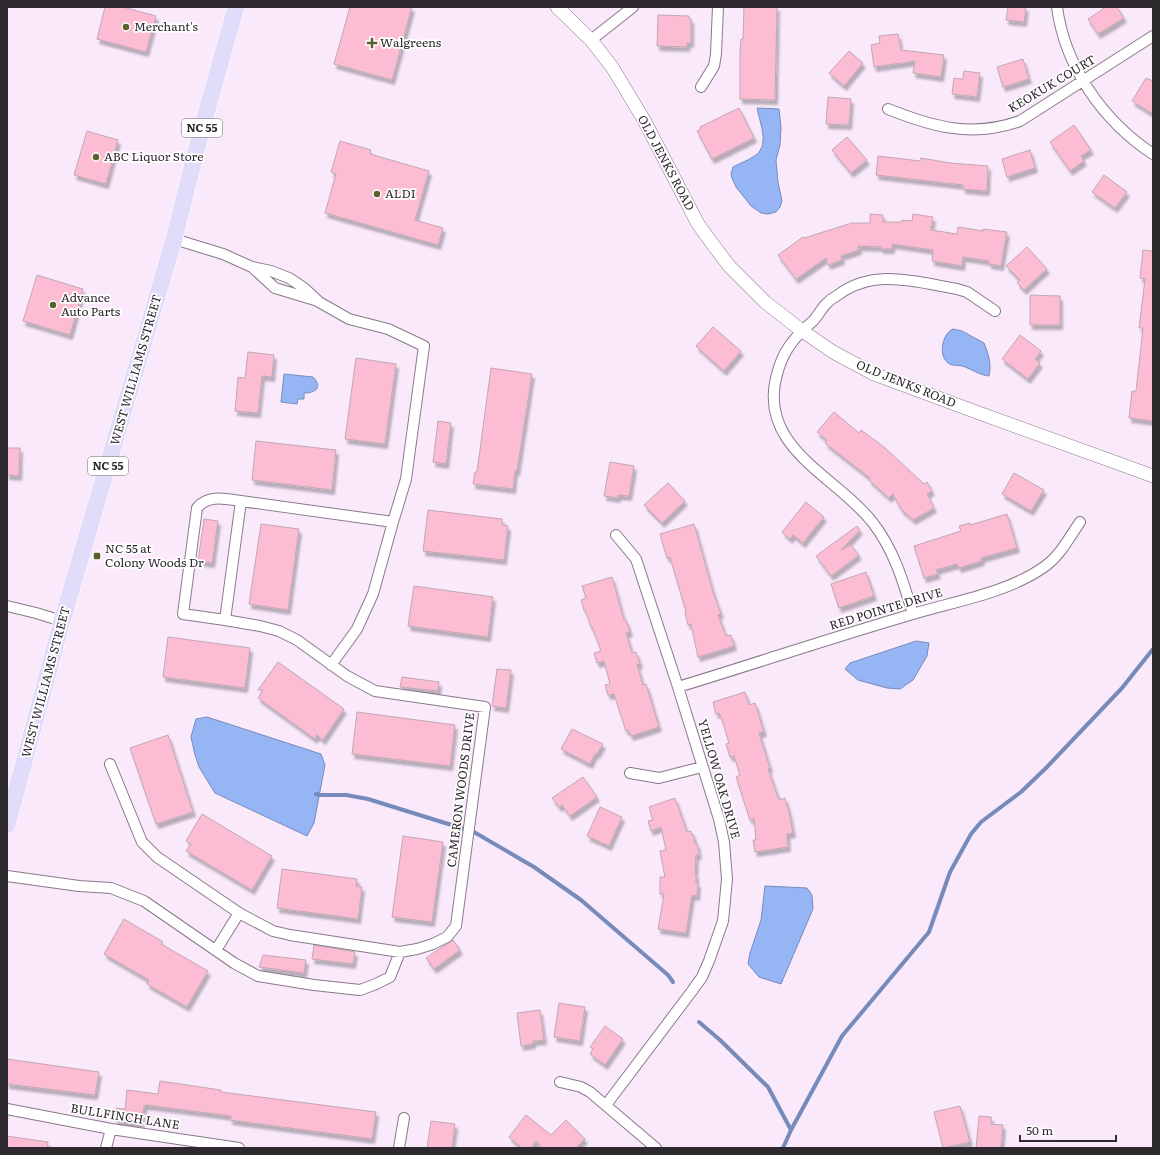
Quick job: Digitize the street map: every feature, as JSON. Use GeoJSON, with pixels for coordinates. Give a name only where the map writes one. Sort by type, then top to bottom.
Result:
{"type":"FeatureCollection","features":[{"type":"Feature","properties":{"kind":"main road","name":"WEST WILLIAMS STREET"},"geometry":{"type":"LineString","coordinates":[[7,825],[62,621],[174,239],[200,135],[236,7]]}},
{"type":"Feature","properties":{"kind":"street","name":"OLD JENKS ROAD"},"geometry":{"type":"LineString","coordinates":[[557,7],[591,40],[612,67],[644,120],[702,230],[730,267],[765,302],[801,330],[833,352],[874,374],[1153,476]]}},
{"type":"Feature","properties":{"kind":"street"},"geometry":{"type":"LineString","coordinates":[[591,40],[633,7]]}},
{"type":"Feature","properties":{"kind":"street"},"geometry":{"type":"LineString","coordinates":[[701,87],[714,66],[718,7]]}},
{"type":"Feature","properties":{"kind":"street"},"geometry":{"type":"LineString","coordinates":[[1057,7],[1067,47],[1083,82],[1116,124],[1139,145],[1153,154]]}},
{"type":"Feature","properties":{"kind":"street","name":"KEOKUK COURT"},"geometry":{"type":"LineString","coordinates":[[888,109],[917,121],[932,125],[974,130],[1007,126],[1020,122],[1153,36]]}},
{"type":"Feature","properties":{"kind":"street"},"geometry":{"type":"LineString","coordinates":[[174,239],[223,254],[252,267],[271,271],[289,278],[304,288],[319,302]]}},
{"type":"Feature","properties":{"kind":"street"},"geometry":{"type":"LineString","coordinates":[[252,267],[275,288],[319,302],[349,319],[388,329],[424,346],[406,479],[392,522],[373,594],[357,630],[331,664]]}},
{"type":"Feature","properties":{"kind":"street"},"geometry":{"type":"LineString","coordinates":[[913,614],[897,565],[883,538],[872,522],[862,510],[815,470],[790,444],[777,418],[774,390],[779,366],[789,344],[801,330],[815,319],[825,304],[849,287],[875,279],[891,279],[957,289],[967,292],[995,311]]}},
{"type":"Feature","properties":{"kind":"street","name":"CAMERON WOODS DRIVE"},"geometry":{"type":"LineString","coordinates":[[110,764],[142,842],[149,850],[239,913],[273,931],[400,952],[433,944],[447,937],[456,926],[485,707],[375,691],[347,676],[297,640],[279,631],[260,626],[183,614],[197,508],[202,502],[208,499],[241,501]]}},
{"type":"Feature","properties":{"kind":"street"},"geometry":{"type":"LineString","coordinates":[[225,620],[241,501],[392,522]]}},
{"type":"Feature","properties":{"kind":"street","name":"RED POINTE DRIVE"},"geometry":{"type":"LineString","coordinates":[[678,688],[1014,583],[1029,576],[1053,559],[1061,551],[1080,522]]}},
{"type":"Feature","properties":{"kind":"street","name":"YELLOW OAK DRIVE"},"geometry":{"type":"LineString","coordinates":[[606,1105],[702,977],[723,921],[727,879],[724,842],[719,819],[678,688],[636,559],[616,535]]}},
{"type":"Feature","properties":{"kind":"street"},"geometry":{"type":"LineString","coordinates":[[7,606],[62,621]]}},
{"type":"Feature","properties":{"kind":"street"},"geometry":{"type":"LineString","coordinates":[[630,773],[659,778],[702,767]]}},
{"type":"Feature","properties":{"kind":"street"},"geometry":{"type":"LineString","coordinates":[[7,876],[79,886],[110,888],[144,901],[234,962],[258,976],[314,985],[360,990],[390,977],[400,952]]}},
{"type":"Feature","properties":{"kind":"street"},"geometry":{"type":"LineString","coordinates":[[216,950],[239,913]]}},
{"type":"Feature","properties":{"kind":"street"},"geometry":{"type":"LineString","coordinates":[[560,1082],[581,1087],[590,1092],[656,1148]]}},
{"type":"Feature","properties":{"kind":"street","name":"BULLFINCH LANE"},"geometry":{"type":"LineString","coordinates":[[7,1109],[111,1129],[239,1148]]}},
{"type":"Feature","properties":{"kind":"street"},"geometry":{"type":"LineString","coordinates":[[400,1148],[404,1118]]}},
{"type":"Feature","properties":{"kind":"street"},"geometry":{"type":"LineString","coordinates":[[106,1148],[111,1129]]}},
{"type":"Feature","properties":{"kind":"water"},"geometry":{"type":"Polygon","coordinates":[[[757,108],[779,109],[781,127],[780,145],[776,160],[778,182],[782,201],[776,212],[768,214],[761,213],[751,206],[736,187],[731,174],[733,167],[753,157],[762,147],[763,135],[757,108]]]}},
{"type":"Feature","properties":{"kind":"water"},"geometry":{"type":"Polygon","coordinates":[[[953,329],[962,331],[984,343],[990,363],[989,376],[947,362],[944,358],[942,349],[944,339],[953,329]]]}},
{"type":"Feature","properties":{"kind":"water"},"geometry":{"type":"Polygon","coordinates":[[[284,374],[313,377],[318,384],[317,389],[312,392],[304,393],[304,399],[298,399],[297,404],[281,402],[284,374]]]}},
{"type":"Feature","properties":{"kind":"water"},"geometry":{"type":"Polygon","coordinates":[[[916,641],[929,643],[927,656],[913,680],[900,689],[887,688],[858,680],[845,669],[850,663],[916,641]]]}},
{"type":"Feature","properties":{"kind":"water"},"geometry":{"type":"Polygon","coordinates":[[[207,717],[321,754],[325,765],[314,823],[307,836],[215,793],[199,767],[191,737],[196,719],[207,717]]]}},
{"type":"Feature","properties":{"kind":"water"},"geometry":{"type":"Polygon","coordinates":[[[765,886],[807,888],[812,895],[813,909],[781,984],[759,977],[748,964],[761,920],[765,886]]]}},
{"type":"Feature","properties":{"kind":"building","name":"Merchant's"},"geometry":{"type":"Polygon","coordinates":[[[105,7],[123,7],[156,16],[146,52],[97,39],[105,7]]]}},
{"type":"Feature","properties":{"kind":"building","name":"Walgreens"},"geometry":{"type":"Polygon","coordinates":[[[350,7],[412,7],[392,80],[334,64],[350,7]]]}},
{"type":"Feature","properties":{"kind":"building"},"geometry":{"type":"Polygon","coordinates":[[[744,7],[777,7],[775,100],[740,99],[740,51],[741,39],[743,39],[744,7]]]}},
{"type":"Feature","properties":{"kind":"building"},"geometry":{"type":"Polygon","coordinates":[[[1008,7],[1026,7],[1024,22],[1006,20],[1008,7]]]}},
{"type":"Feature","properties":{"kind":"building"},"geometry":{"type":"Polygon","coordinates":[[[1106,7],[1117,7],[1124,18],[1098,34],[1088,19],[1106,7]]]}},
{"type":"Feature","properties":{"kind":"building"},"geometry":{"type":"Polygon","coordinates":[[[658,15],[689,16],[689,19],[691,19],[691,43],[687,43],[687,47],[657,46],[658,15]]]}},
{"type":"Feature","properties":{"kind":"building"},"geometry":{"type":"Polygon","coordinates":[[[898,34],[901,50],[944,55],[941,77],[913,73],[915,61],[874,67],[871,45],[880,43],[879,36],[898,34]]]}},
{"type":"Feature","properties":{"kind":"building"},"geometry":{"type":"Polygon","coordinates":[[[849,51],[863,63],[844,86],[829,73],[849,51]]]}},
{"type":"Feature","properties":{"kind":"building"},"geometry":{"type":"Polygon","coordinates":[[[1023,59],[1029,79],[1003,87],[997,67],[1023,59]]]}},
{"type":"Feature","properties":{"kind":"building"},"geometry":{"type":"Polygon","coordinates":[[[964,71],[980,73],[977,97],[952,94],[954,78],[963,79],[964,71]]]}},
{"type":"Feature","properties":{"kind":"building"},"geometry":{"type":"Polygon","coordinates":[[[1146,78],[1153,81],[1153,114],[1132,101],[1146,78]]]}},
{"type":"Feature","properties":{"kind":"building"},"geometry":{"type":"Polygon","coordinates":[[[828,97],[851,99],[849,125],[826,124],[828,97]]]}},
{"type":"Feature","properties":{"kind":"building"},"geometry":{"type":"Polygon","coordinates":[[[739,108],[754,138],[712,159],[697,131],[701,129],[700,127],[739,108]]]}},
{"type":"Feature","properties":{"kind":"building"},"geometry":{"type":"Polygon","coordinates":[[[1074,125],[1091,150],[1081,156],[1084,161],[1070,171],[1050,142],[1074,125]]]}},
{"type":"Feature","properties":{"kind":"building","name":"ABC Liquor Store"},"geometry":{"type":"Polygon","coordinates":[[[87,131],[118,140],[106,184],[74,175],[87,131]]]}},
{"type":"Feature","properties":{"kind":"building"},"geometry":{"type":"Polygon","coordinates":[[[847,137],[867,160],[851,173],[832,150],[847,137]]]}},
{"type":"Feature","properties":{"kind":"building","name":"ALDI"},"geometry":{"type":"Polygon","coordinates":[[[340,141],[371,150],[370,154],[429,171],[415,220],[443,228],[438,245],[325,213],[336,174],[331,172],[340,141]]]}},
{"type":"Feature","properties":{"kind":"building"},"geometry":{"type":"Polygon","coordinates":[[[1030,150],[1035,168],[1007,177],[1002,159],[1030,150]]]}},
{"type":"Feature","properties":{"kind":"building"},"geometry":{"type":"Polygon","coordinates":[[[878,156],[920,161],[921,158],[950,163],[988,166],[987,191],[963,189],[963,185],[876,175],[878,156]]]}},
{"type":"Feature","properties":{"kind":"building"},"geometry":{"type":"Polygon","coordinates":[[[1104,175],[1127,192],[1115,208],[1092,192],[1104,175]]]}},
{"type":"Feature","properties":{"kind":"building"},"geometry":{"type":"Polygon","coordinates":[[[870,214],[883,215],[883,222],[902,222],[902,220],[912,221],[913,214],[933,217],[931,230],[957,234],[958,227],[983,231],[983,229],[1007,232],[1001,266],[989,264],[989,261],[963,257],[962,266],[932,261],[933,250],[892,244],[892,249],[858,246],[859,250],[841,256],[842,260],[828,265],[826,258],[796,279],[778,255],[803,237],[804,238],[852,223],[870,223],[870,214]]]}},
{"type":"Feature","properties":{"kind":"building"},"geometry":{"type":"Polygon","coordinates":[[[1027,247],[1047,269],[1024,290],[1017,283],[1020,280],[1006,266],[1027,247]]]}},
{"type":"Feature","properties":{"kind":"building"},"geometry":{"type":"Polygon","coordinates":[[[1143,250],[1153,251],[1153,421],[1129,418],[1132,391],[1136,391],[1143,328],[1139,328],[1145,279],[1140,278],[1143,250]]]}},
{"type":"Feature","properties":{"kind":"building","name":"Advance Auto Parts"},"geometry":{"type":"Polygon","coordinates":[[[37,275],[83,289],[70,335],[23,321],[37,275]]]}},
{"type":"Feature","properties":{"kind":"building"},"geometry":{"type":"Polygon","coordinates":[[[1030,295],[1060,296],[1060,325],[1030,325],[1030,295]]]}},
{"type":"Feature","properties":{"kind":"building"},"geometry":{"type":"Polygon","coordinates":[[[713,327],[741,351],[724,371],[696,346],[713,327]]]}},
{"type":"Feature","properties":{"kind":"building"},"geometry":{"type":"Polygon","coordinates":[[[1020,335],[1041,351],[1035,359],[1040,363],[1028,379],[1002,359],[1020,335]]]}},
{"type":"Feature","properties":{"kind":"building"},"geometry":{"type":"Polygon","coordinates":[[[248,352],[274,355],[272,377],[262,376],[258,413],[235,411],[238,377],[245,378],[248,352]]]}},
{"type":"Feature","properties":{"kind":"building"},"geometry":{"type":"Polygon","coordinates":[[[356,358],[396,364],[385,444],[345,439],[356,358]]]}},
{"type":"Feature","properties":{"kind":"building"},"geometry":{"type":"Polygon","coordinates":[[[491,368],[532,374],[513,489],[473,484],[475,472],[477,472],[491,368]]]}},
{"type":"Feature","properties":{"kind":"building"},"geometry":{"type":"Polygon","coordinates":[[[834,412],[859,433],[861,430],[884,447],[924,484],[927,482],[932,491],[927,494],[934,508],[913,520],[901,509],[893,494],[889,498],[869,480],[870,478],[825,443],[827,440],[817,432],[834,412]]]}},
{"type":"Feature","properties":{"kind":"building"},"geometry":{"type":"Polygon","coordinates":[[[438,421],[451,423],[446,464],[433,462],[438,421]]]}},
{"type":"Feature","properties":{"kind":"building"},"geometry":{"type":"Polygon","coordinates":[[[256,441],[336,450],[332,490],[252,480],[256,441]]]}},
{"type":"Feature","properties":{"kind":"building"},"geometry":{"type":"Polygon","coordinates":[[[7,448],[20,448],[19,476],[7,475],[7,448]]]}},
{"type":"Feature","properties":{"kind":"building"},"geometry":{"type":"Polygon","coordinates":[[[610,462],[634,466],[629,496],[618,495],[618,498],[604,496],[610,462]]]}},
{"type":"Feature","properties":{"kind":"building"},"geometry":{"type":"Polygon","coordinates":[[[1014,473],[1044,490],[1031,511],[1002,494],[1014,473]]]}},
{"type":"Feature","properties":{"kind":"building"},"geometry":{"type":"Polygon","coordinates":[[[668,483],[685,501],[662,523],[644,505],[668,483]]]}},
{"type":"Feature","properties":{"kind":"building"},"geometry":{"type":"Polygon","coordinates":[[[806,502],[824,517],[803,543],[793,535],[790,539],[782,532],[806,502]]]}},
{"type":"Feature","properties":{"kind":"building"},"geometry":{"type":"Polygon","coordinates":[[[428,510],[502,519],[502,525],[508,526],[504,560],[423,551],[428,510]]]}},
{"type":"Feature","properties":{"kind":"building"},"geometry":{"type":"Polygon","coordinates":[[[1007,514],[1017,548],[981,558],[982,561],[959,568],[957,564],[936,570],[938,574],[924,578],[914,546],[961,531],[959,526],[970,523],[970,525],[1007,514]]]}},
{"type":"Feature","properties":{"kind":"building"},"geometry":{"type":"Polygon","coordinates":[[[204,519],[218,521],[212,563],[198,561],[204,519]]]}},
{"type":"Feature","properties":{"kind":"building"},"geometry":{"type":"Polygon","coordinates":[[[261,524],[299,529],[288,610],[249,604],[261,524]]]}},
{"type":"Feature","properties":{"kind":"building"},"geometry":{"type":"Polygon","coordinates":[[[694,524],[713,592],[721,614],[718,615],[726,636],[731,635],[734,646],[698,657],[691,624],[688,625],[686,612],[670,557],[667,558],[660,534],[694,524]]]}},
{"type":"Feature","properties":{"kind":"building"},"geometry":{"type":"Polygon","coordinates":[[[857,526],[860,530],[841,550],[851,545],[859,555],[831,576],[816,556],[857,526]]]}},
{"type":"Feature","properties":{"kind":"building"},"geometry":{"type":"Polygon","coordinates":[[[866,572],[874,596],[839,608],[831,584],[866,572]]]}},
{"type":"Feature","properties":{"kind":"building"},"geometry":{"type":"Polygon","coordinates":[[[612,577],[624,620],[626,620],[630,632],[626,633],[632,653],[636,652],[640,664],[637,665],[643,685],[646,684],[659,727],[631,736],[628,730],[626,731],[614,694],[608,695],[605,685],[610,684],[604,661],[597,663],[594,653],[601,651],[581,600],[586,598],[582,586],[612,577]]]}},
{"type":"Feature","properties":{"kind":"building"},"geometry":{"type":"Polygon","coordinates":[[[414,586],[493,597],[488,637],[408,626],[414,586]]]}},
{"type":"Feature","properties":{"kind":"building"},"geometry":{"type":"Polygon","coordinates":[[[168,637],[250,648],[245,688],[163,677],[168,637]]]}},
{"type":"Feature","properties":{"kind":"building"},"geometry":{"type":"Polygon","coordinates":[[[278,662],[344,709],[323,740],[317,735],[315,739],[258,698],[263,690],[258,690],[278,662]]]}},
{"type":"Feature","properties":{"kind":"building"},"geometry":{"type":"Polygon","coordinates":[[[497,669],[511,670],[506,708],[492,706],[497,669]]]}},
{"type":"Feature","properties":{"kind":"building"},"geometry":{"type":"Polygon","coordinates":[[[402,677],[439,682],[438,691],[400,687],[402,677]]]}},
{"type":"Feature","properties":{"kind":"building"},"geometry":{"type":"Polygon","coordinates":[[[745,692],[749,705],[755,703],[764,732],[759,733],[770,768],[768,769],[779,800],[785,798],[789,812],[793,833],[787,834],[788,847],[755,852],[753,840],[756,840],[754,818],[750,820],[736,777],[740,775],[734,756],[730,757],[726,744],[729,743],[723,723],[719,713],[716,714],[713,702],[745,692]]]}},
{"type":"Feature","properties":{"kind":"building"},"geometry":{"type":"Polygon","coordinates":[[[357,712],[455,725],[450,766],[352,754],[357,712]]]}},
{"type":"Feature","properties":{"kind":"building"},"geometry":{"type":"Polygon","coordinates":[[[572,729],[603,744],[597,754],[595,754],[590,764],[561,749],[572,729]]]}},
{"type":"Feature","properties":{"kind":"building"},"geometry":{"type":"Polygon","coordinates":[[[168,735],[193,812],[156,824],[130,748],[168,735]]]}},
{"type":"Feature","properties":{"kind":"building"},"geometry":{"type":"Polygon","coordinates":[[[583,777],[597,797],[570,816],[562,805],[559,807],[552,798],[583,777]]]}},
{"type":"Feature","properties":{"kind":"building"},"geometry":{"type":"Polygon","coordinates":[[[675,798],[687,832],[691,831],[695,844],[697,843],[699,855],[696,855],[695,874],[696,883],[698,883],[697,896],[692,895],[686,933],[658,929],[664,894],[660,894],[660,877],[665,877],[660,851],[666,850],[661,827],[651,831],[648,821],[653,820],[649,807],[675,798]]]}},
{"type":"Feature","properties":{"kind":"building"},"geometry":{"type":"Polygon","coordinates":[[[600,807],[622,817],[609,846],[587,836],[600,807]]]}},
{"type":"Feature","properties":{"kind":"building"},"geometry":{"type":"Polygon","coordinates":[[[202,814],[272,856],[252,890],[186,851],[191,844],[186,841],[202,814]]]}},
{"type":"Feature","properties":{"kind":"building"},"geometry":{"type":"Polygon","coordinates":[[[403,836],[443,842],[432,922],[392,917],[403,836]]]}},
{"type":"Feature","properties":{"kind":"building"},"geometry":{"type":"Polygon","coordinates":[[[282,869],[357,879],[356,886],[362,887],[358,919],[277,908],[282,869]]]}},
{"type":"Feature","properties":{"kind":"building"},"geometry":{"type":"Polygon","coordinates":[[[124,919],[163,942],[161,944],[208,971],[187,1007],[147,984],[149,980],[104,954],[124,919]]]}},
{"type":"Feature","properties":{"kind":"building"},"geometry":{"type":"Polygon","coordinates":[[[453,940],[460,950],[434,969],[426,958],[453,940]]]}},
{"type":"Feature","properties":{"kind":"building"},"geometry":{"type":"Polygon","coordinates":[[[314,945],[355,952],[353,964],[312,959],[314,945]]]}},
{"type":"Feature","properties":{"kind":"building"},"geometry":{"type":"Polygon","coordinates":[[[263,955],[306,960],[304,973],[259,967],[263,955]]]}},
{"type":"Feature","properties":{"kind":"building"},"geometry":{"type":"Polygon","coordinates":[[[559,1003],[585,1007],[580,1041],[554,1037],[559,1003]]]}},
{"type":"Feature","properties":{"kind":"building"},"geometry":{"type":"Polygon","coordinates":[[[540,1010],[544,1040],[533,1041],[533,1044],[521,1046],[517,1013],[540,1010]]]}},
{"type":"Feature","properties":{"kind":"building"},"geometry":{"type":"Polygon","coordinates":[[[605,1026],[623,1039],[605,1065],[590,1054],[593,1049],[590,1047],[605,1026]]]}},
{"type":"Feature","properties":{"kind":"building"},"geometry":{"type":"Polygon","coordinates":[[[7,1059],[99,1072],[95,1095],[7,1084],[7,1059]]]}},
{"type":"Feature","properties":{"kind":"building"},"geometry":{"type":"Polygon","coordinates":[[[160,1081],[221,1090],[221,1092],[376,1112],[372,1139],[230,1120],[231,1116],[146,1105],[144,1106],[141,1124],[115,1121],[116,1108],[125,1109],[127,1090],[158,1094],[160,1081]]]}},
{"type":"Feature","properties":{"kind":"building"},"geometry":{"type":"Polygon","coordinates":[[[960,1106],[970,1142],[943,1148],[934,1112],[960,1106]]]}},
{"type":"Feature","properties":{"kind":"building"},"geometry":{"type":"Polygon","coordinates":[[[526,1115],[551,1135],[566,1120],[585,1139],[576,1148],[542,1148],[536,1141],[531,1148],[522,1148],[509,1137],[526,1115]]]}},
{"type":"Feature","properties":{"kind":"building"},"geometry":{"type":"Polygon","coordinates":[[[979,1116],[991,1117],[991,1124],[1003,1125],[1001,1148],[976,1148],[979,1116]]]}},
{"type":"Feature","properties":{"kind":"building"},"geometry":{"type":"Polygon","coordinates":[[[431,1121],[455,1124],[452,1148],[427,1148],[431,1121]]]}},
{"type":"Feature","properties":{"kind":"building"},"geometry":{"type":"Polygon","coordinates":[[[7,1136],[48,1142],[47,1148],[7,1148],[7,1136]]]}},
{"type":"Feature","properties":{"kind":"waterway"},"geometry":{"type":"LineString","coordinates":[[783,1148],[791,1130],[842,1036],[929,932],[950,872],[971,834],[981,822],[1021,792],[1046,768],[1122,688],[1153,649]]}},
{"type":"Feature","properties":{"kind":"waterway"},"geometry":{"type":"LineString","coordinates":[[316,794],[346,795],[368,799],[474,832],[534,867],[581,900],[668,975],[673,982]]}},
{"type":"Feature","properties":{"kind":"waterway"},"geometry":{"type":"LineString","coordinates":[[699,1022],[720,1040],[768,1087],[791,1130]]}},
{"type":"Feature","properties":{"kind":"place","name":"Merchant's"},"geometry":{"type":"Point","coordinates":[126,27]}},
{"type":"Feature","properties":{"kind":"place","name":"Walgreens"},"geometry":{"type":"Point","coordinates":[372,43]}},
{"type":"Feature","properties":{"kind":"place","name":"ABC Liquor Store"},"geometry":{"type":"Point","coordinates":[96,157]}},
{"type":"Feature","properties":{"kind":"place","name":"ALDI"},"geometry":{"type":"Point","coordinates":[377,194]}},
{"type":"Feature","properties":{"kind":"place","name":"Advance Auto Parts"},"geometry":{"type":"Point","coordinates":[53,305]}},
{"type":"Feature","properties":{"kind":"place","name":"NC 55 at Colony Woods Dr"},"geometry":{"type":"Point","coordinates":[97,556]}}]}
